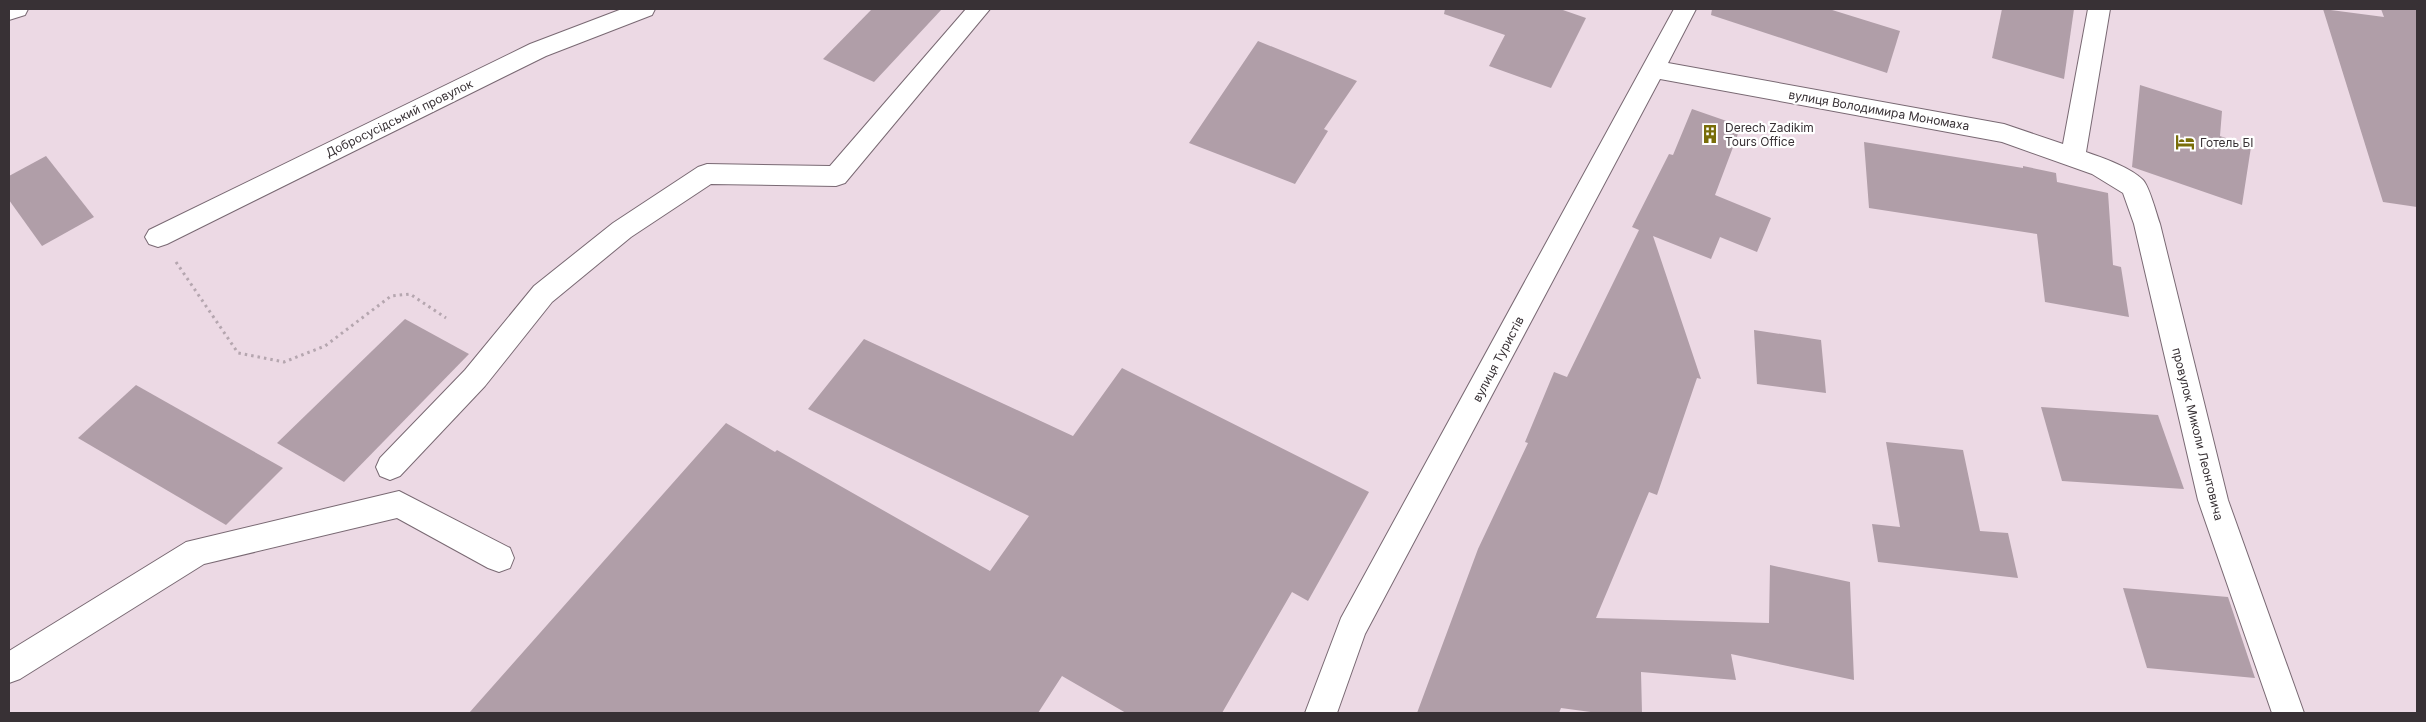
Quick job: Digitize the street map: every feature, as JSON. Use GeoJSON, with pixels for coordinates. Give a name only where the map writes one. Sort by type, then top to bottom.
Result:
{"type":"FeatureCollection","features":[{"type":"Feature","properties":{"kind":"street"},"geometry":{"type":"LineString","coordinates":[[9,12],[17,9]]}},
{"type":"Feature","properties":{"kind":"street","name":"Добросусідський провулок"},"geometry":{"type":"LineString","coordinates":[[158,237],[538,50],[644,9]]}},
{"type":"Feature","properties":{"kind":"street"},"geometry":{"type":"LineString","coordinates":[[390,467],[475,378],[543,294],[622,230],[707,174],[836,176],[979,9]]}},
{"type":"Feature","properties":{"kind":"street","name":"вулиця Туристів"},"geometry":{"type":"LineString","coordinates":[[1321,713],[1352,628],[1685,9]]}},
{"type":"Feature","properties":{"kind":"street"},"geometry":{"type":"LineString","coordinates":[[2072,157],[2099,9]]}},
{"type":"Feature","properties":{"kind":"street","name":"вулиця Володимира Мономаха"},"geometry":{"type":"LineString","coordinates":[[1654,69],[2004,133],[2101,167]]}},
{"type":"Feature","properties":{"kind":"street","name":"провулок Миколи Леонтовича"},"geometry":{"type":"LineString","coordinates":[[2101,167],[2134,187],[2147,224],[2213,500],[2288,713]]}},
{"type":"Feature","properties":{"kind":"street"},"geometry":{"type":"LineString","coordinates":[[9,668],[198,552],[399,504],[499,558]]}},
{"type":"Feature","properties":{"kind":"path"},"geometry":{"type":"LineString","coordinates":[[158,237],[238,353],[284,362],[325,346],[391,296],[410,294],[446,318]]}},
{"type":"Feature","properties":{"kind":"building"},"geometry":{"type":"Polygon","coordinates":[[[872,9],[942,9],[874,82],[823,59],[872,9]]]}},
{"type":"Feature","properties":{"kind":"building"},"geometry":{"type":"Polygon","coordinates":[[[1445,9],[1560,9],[1586,18],[1551,88],[1489,66],[1505,35],[1444,14],[1445,9]]]}},
{"type":"Feature","properties":{"kind":"building"},"geometry":{"type":"Polygon","coordinates":[[[1712,9],[1829,9],[1900,31],[1887,73],[1711,15],[1712,9]]]}},
{"type":"Feature","properties":{"kind":"building"},"geometry":{"type":"Polygon","coordinates":[[[2002,9],[2074,9],[2064,79],[1992,58],[2002,9]]]}},
{"type":"Feature","properties":{"kind":"building"},"geometry":{"type":"Polygon","coordinates":[[[2323,9],[2384,17],[2381,9],[2417,9],[2417,207],[2383,202],[2323,9]]]}},
{"type":"Feature","properties":{"kind":"building"},"geometry":{"type":"Polygon","coordinates":[[[1258,41],[1357,81],[1324,129],[1328,131],[1295,184],[1189,143],[1258,41]]]}},
{"type":"Feature","properties":{"kind":"building","name":"Готель БІ"},"geometry":{"type":"Polygon","coordinates":[[[2140,85],[2222,111],[2220,136],[2251,147],[2242,205],[2132,167],[2140,85]]]}},
{"type":"Feature","properties":{"kind":"building"},"geometry":{"type":"Polygon","coordinates":[[[1692,109],[1741,126],[1715,195],[1771,218],[1757,252],[1720,237],[1711,259],[1653,236],[1701,379],[1697,378],[1657,495],[1649,492],[1596,618],[1769,623],[1770,565],[1850,582],[1854,680],[1731,654],[1736,680],[1641,672],[1642,713],[1598,713],[1561,708],[1559,713],[1417,713],[1478,549],[1528,443],[1525,442],[1554,372],[1567,377],[1639,230],[1632,227],[1669,154],[1673,155],[1692,109]]]}},
{"type":"Feature","properties":{"kind":"building"},"geometry":{"type":"Polygon","coordinates":[[[1864,142],[2023,168],[2023,166],[2056,173],[2057,182],[2108,193],[2113,265],[2121,267],[2129,317],[2045,302],[2037,234],[1869,208],[1864,142]]]}},
{"type":"Feature","properties":{"kind":"building"},"geometry":{"type":"Polygon","coordinates":[[[46,156],[94,217],[42,246],[9,200],[9,176],[46,156]]]}},
{"type":"Feature","properties":{"kind":"building"},"geometry":{"type":"Polygon","coordinates":[[[405,319],[469,354],[344,482],[277,443],[405,319]]]}},
{"type":"Feature","properties":{"kind":"building"},"geometry":{"type":"Polygon","coordinates":[[[1754,330],[1821,340],[1826,393],[1757,384],[1754,330]]]}},
{"type":"Feature","properties":{"kind":"building"},"geometry":{"type":"Polygon","coordinates":[[[864,339],[1073,436],[1122,368],[1369,492],[1308,601],[1292,592],[1222,713],[1126,713],[1062,676],[1038,713],[469,713],[726,423],[990,571],[1029,516],[808,409],[864,339]]]}},
{"type":"Feature","properties":{"kind":"building"},"geometry":{"type":"Polygon","coordinates":[[[136,385],[283,468],[226,525],[78,438],[136,385]]]}},
{"type":"Feature","properties":{"kind":"building"},"geometry":{"type":"Polygon","coordinates":[[[2041,407],[2158,415],[2184,489],[2062,481],[2041,407]]]}},
{"type":"Feature","properties":{"kind":"building"},"geometry":{"type":"Polygon","coordinates":[[[1886,442],[1963,450],[1980,531],[2008,533],[2018,578],[1878,562],[1872,524],[1900,527],[1886,442]]]}},
{"type":"Feature","properties":{"kind":"building"},"geometry":{"type":"Polygon","coordinates":[[[2123,588],[2228,597],[2255,678],[2147,668],[2123,588]]]}},
{"type":"Feature","properties":{"kind":"place","name":"Derech Zadikim Tours Office"},"geometry":{"type":"Point","coordinates":[1710,134]}},
{"type":"Feature","properties":{"kind":"place","name":"Готель БІ"},"geometry":{"type":"Point","coordinates":[2185,142]}}]}
